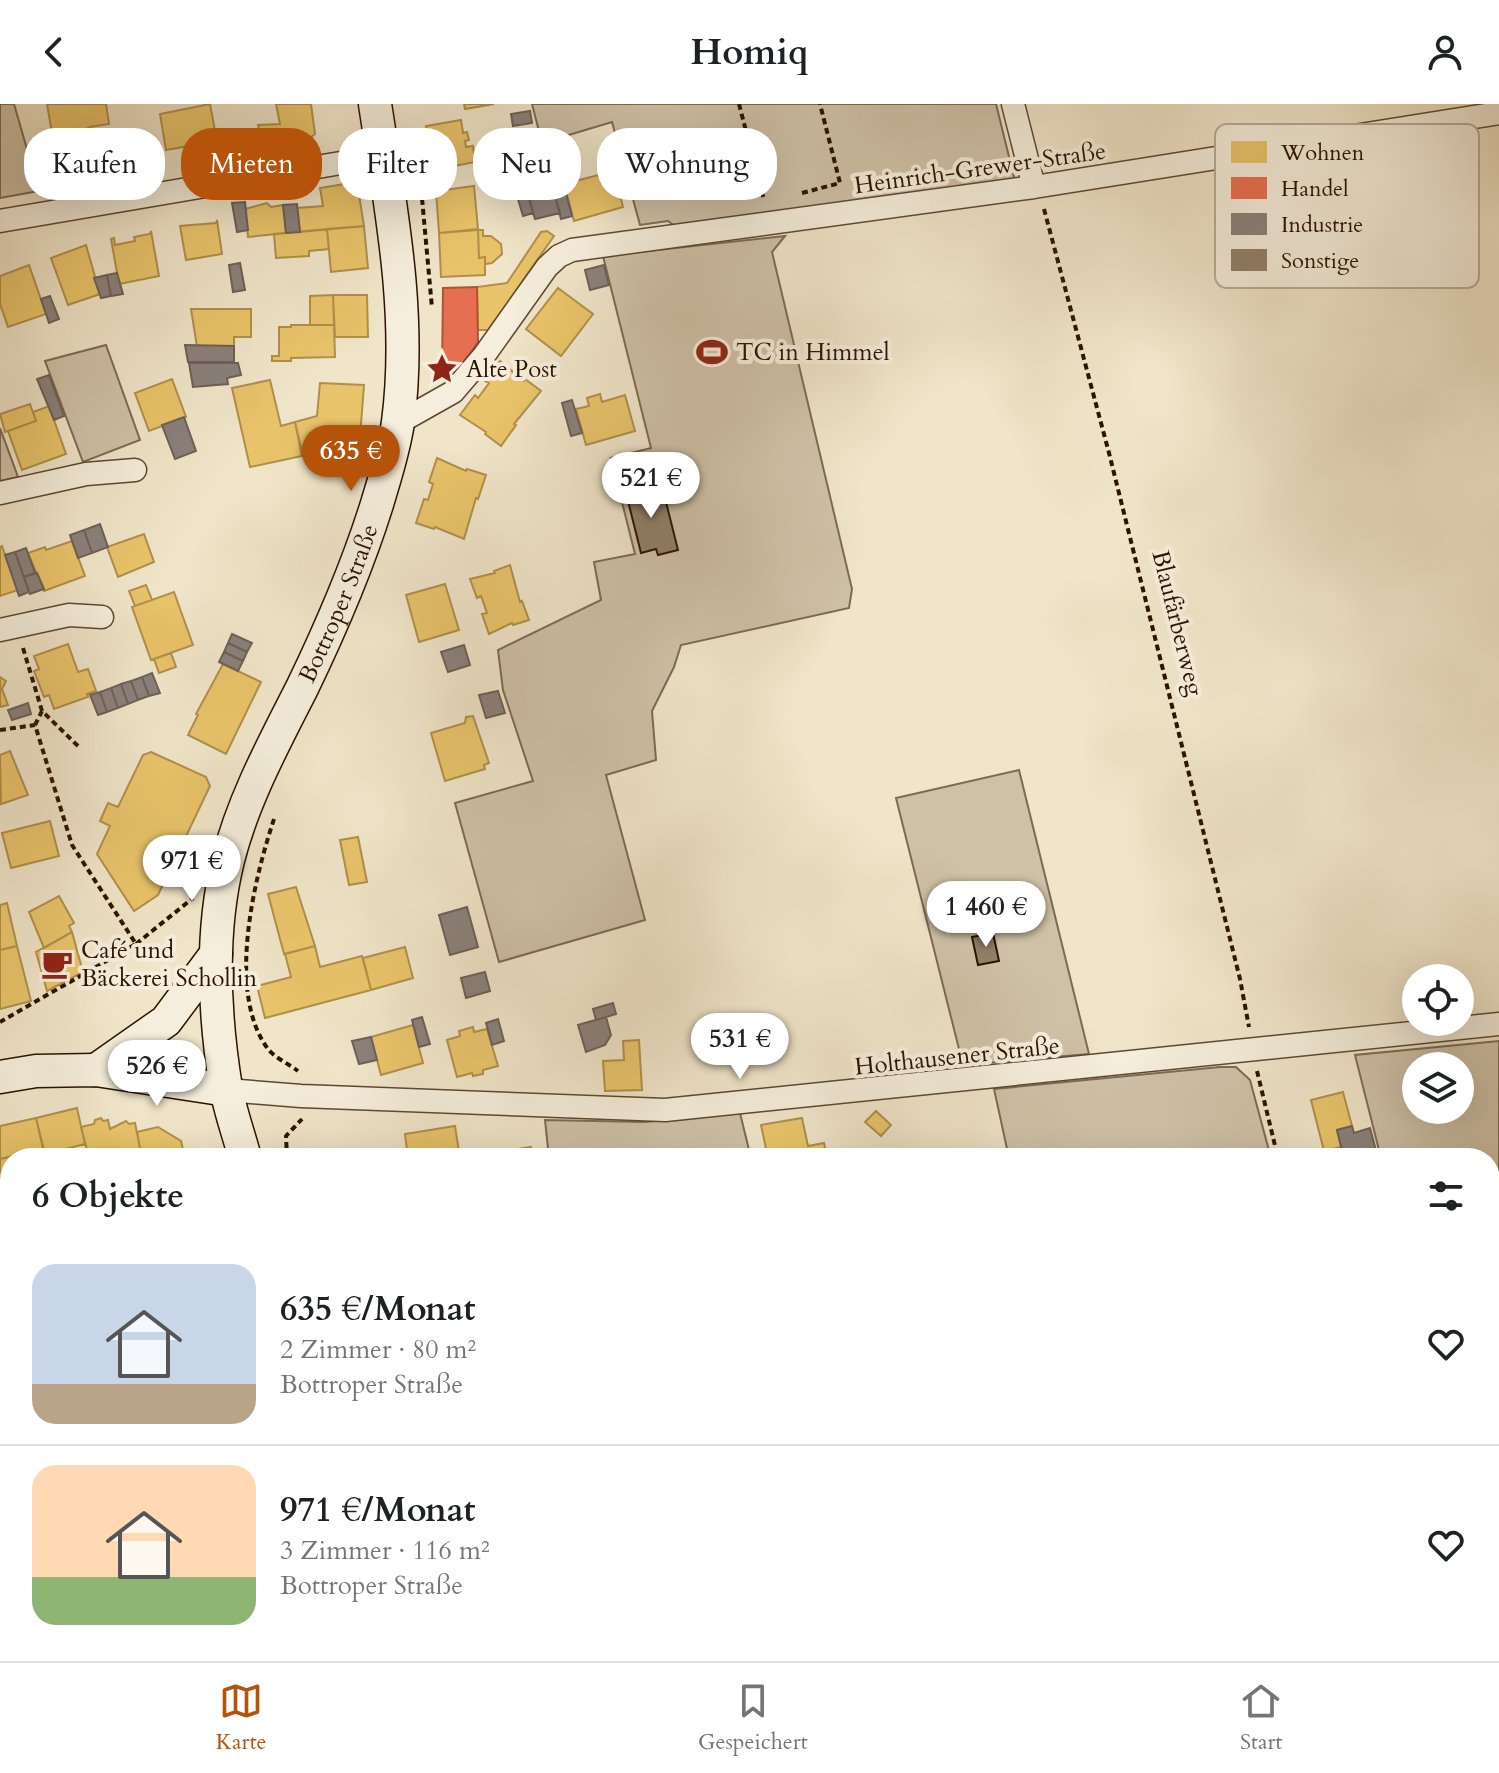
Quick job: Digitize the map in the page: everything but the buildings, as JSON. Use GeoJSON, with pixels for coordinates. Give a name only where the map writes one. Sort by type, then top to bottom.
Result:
{"type":"FeatureCollection","features":[{"type":"Feature","properties":{"kind":"main road","name":"Bottroper Straße"},"geometry":{"type":"LineString","coordinates":[[375,104],[378,128]]}},
{"type":"Feature","properties":{"kind":"main road","name":"Bottroper Straße"},"geometry":{"type":"LineString","coordinates":[[242,1148],[227,1090],[219,1024],[216,954],[221,901],[228,859],[246,808],[361,557],[386,476],[398,423],[402,357],[401,291],[388,200]]}},
{"type":"Feature","properties":{"kind":"main road"},"geometry":{"type":"LineString","coordinates":[[96,1070],[166,1021],[216,954]]}},
{"type":"Feature","properties":{"kind":"main road"},"geometry":{"type":"LineString","coordinates":[[0,1077],[36,1071],[96,1070],[227,1090]]}},
{"type":"Feature","properties":{"kind":"street"},"geometry":{"type":"LineString","coordinates":[[1013,104],[1034,187]]}},
{"type":"Feature","properties":{"kind":"street","name":"Heinrich-Grewer-Straße"},"geometry":{"type":"LineString","coordinates":[[1430,124],[1499,113]]}},
{"type":"Feature","properties":{"kind":"street","name":"Heinrich-Grewer-Straße"},"geometry":{"type":"LineString","coordinates":[[398,423],[453,392],[483,357],[547,267],[572,250],[1034,187],[1215,158]]}},
{"type":"Feature","properties":{"kind":"street"},"geometry":{"type":"LineString","coordinates":[[0,221],[338,163]]}},
{"type":"Feature","properties":{"kind":"street"},"geometry":{"type":"LineString","coordinates":[[0,493],[86,474],[135,470]]}},
{"type":"Feature","properties":{"kind":"street"},"geometry":{"type":"LineString","coordinates":[[8,628],[69,615],[102,617]]}},
{"type":"Feature","properties":{"kind":"street","name":"Holthausener Straße"},"geometry":{"type":"LineString","coordinates":[[227,1090],[301,1096],[665,1110],[1499,1024]]}},
{"type":"Feature","properties":{"kind":"path"},"geometry":{"type":"LineString","coordinates":[[739,104],[765,203]]}},
{"type":"Feature","properties":{"kind":"path"},"geometry":{"type":"LineString","coordinates":[[795,195],[840,183],[820,104]]}},
{"type":"Feature","properties":{"kind":"path","name":"Blaufärberweg"},"geometry":{"type":"LineString","coordinates":[[1034,187],[1045,212],[1113,469],[1240,979],[1276,1148]]}},
{"type":"Feature","properties":{"kind":"path"},"geometry":{"type":"LineString","coordinates":[[8,628],[42,711],[79,747]]}},
{"type":"Feature","properties":{"kind":"path"},"geometry":{"type":"LineString","coordinates":[[42,711],[35,725],[72,845],[136,944]]}},
{"type":"Feature","properties":{"kind":"path"},"geometry":{"type":"LineString","coordinates":[[0,730],[35,725]]}},
{"type":"Feature","properties":{"kind":"path"},"geometry":{"type":"LineString","coordinates":[[0,1022],[136,944],[194,897],[221,901]]}},
{"type":"Feature","properties":{"kind":"path"},"geometry":{"type":"LineString","coordinates":[[117,955],[133,983]]}},
{"type":"Feature","properties":{"kind":"shaded area"},"geometry":{"type":"Polygon","coordinates":[[[0,104],[14,104],[24,139],[24,194],[0,198],[0,104]]]}},
{"type":"Feature","properties":{"kind":"shaded area"},"geometry":{"type":"Polygon","coordinates":[[[532,104],[996,104],[1015,181],[676,227],[668,221],[640,225],[633,200],[777,200],[777,128],[614,128],[612,122],[581,131],[581,128],[538,128],[532,104]]]}},
{"type":"Feature","properties":{"kind":"shaded area","name":"TC in Himmel"},"geometry":{"type":"Polygon","coordinates":[[[785,236],[772,252],[852,589],[849,608],[681,645],[674,667],[652,711],[656,760],[606,775],[645,920],[499,962],[455,803],[533,781],[503,690],[498,650],[601,600],[594,562],[635,554],[611,458],[651,448],[603,256],[785,236]]]}},
{"type":"Feature","properties":{"kind":"shaded area"},"geometry":{"type":"Polygon","coordinates":[[[106,345],[140,440],[83,462],[45,361],[106,345]]]}},
{"type":"Feature","properties":{"kind":"shaded area"},"geometry":{"type":"Polygon","coordinates":[[[0,428],[18,477],[0,481],[0,428]]]}},
{"type":"Feature","properties":{"kind":"shaded area"},"geometry":{"type":"Polygon","coordinates":[[[1019,770],[1089,1054],[963,1065],[896,798],[1019,770]]]}},
{"type":"Feature","properties":{"kind":"shaded area"},"geometry":{"type":"Polygon","coordinates":[[[1499,1041],[1499,1148],[1378,1148],[1355,1055],[1499,1041]]]}},
{"type":"Feature","properties":{"kind":"shaded area"},"geometry":{"type":"Polygon","coordinates":[[[1236,1067],[1250,1080],[1268,1148],[1007,1148],[994,1089],[1236,1067]]]}},
{"type":"Feature","properties":{"kind":"shaded area"},"geometry":{"type":"Polygon","coordinates":[[[740,1113],[749,1148],[548,1148],[545,1120],[645,1122],[740,1113]]]}},
{"type":"Feature","properties":{"kind":"place","name":"TC in Himmel"},"geometry":{"type":"Point","coordinates":[712,352]}},
{"type":"Feature","properties":{"kind":"place","name":"Alte Post"},"geometry":{"type":"Point","coordinates":[442,369]}},
{"type":"Feature","properties":{"kind":"place","name":"Café und Bäckerei Schollin"},"geometry":{"type":"Point","coordinates":[57,964]}}]}
